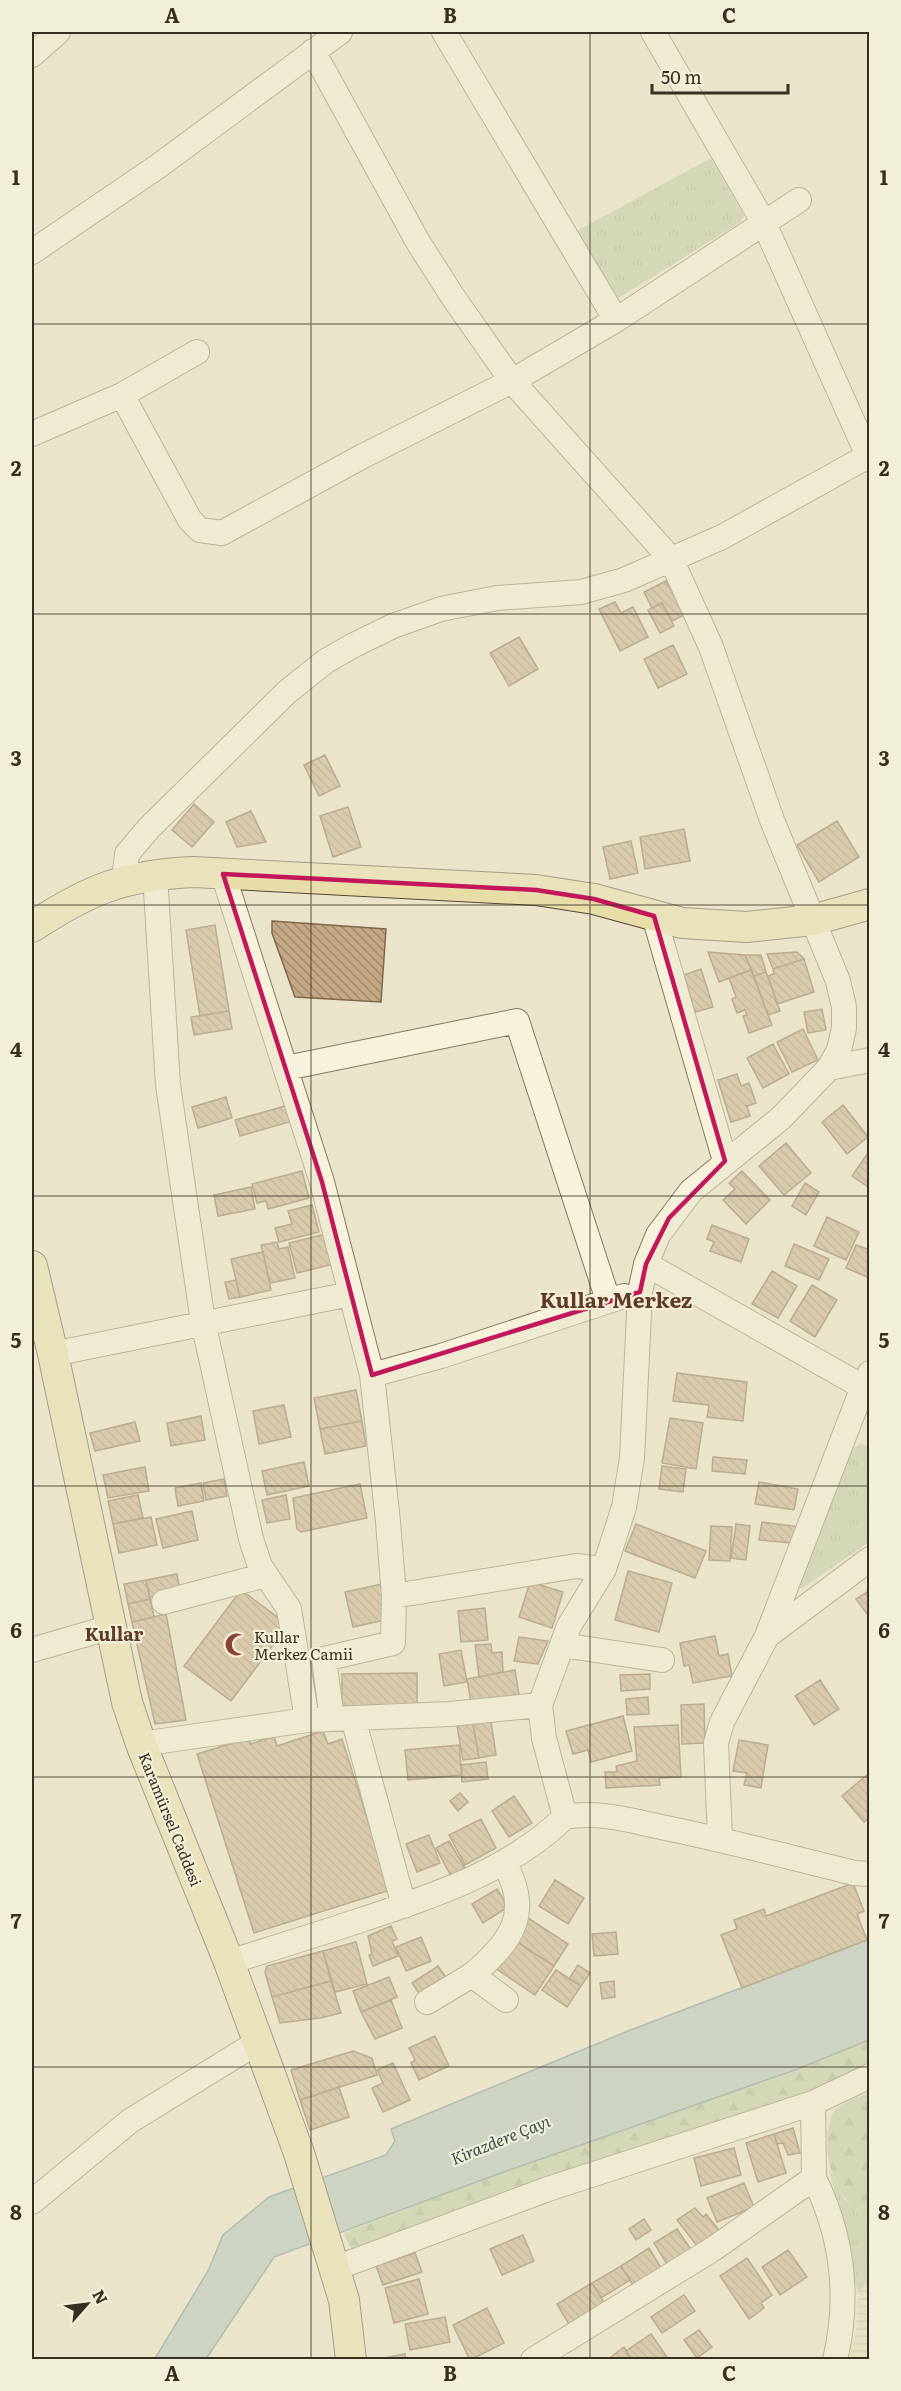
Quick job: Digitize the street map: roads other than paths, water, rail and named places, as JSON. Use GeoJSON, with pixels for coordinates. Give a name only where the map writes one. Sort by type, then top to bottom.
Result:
{"type":"FeatureCollection","features":[{"type":"Feature","properties":{"kind":"main road"},"geometry":{"type":"LineString","coordinates":[[32,927],[90,893],[124,880],[155,875],[223,874],[536,890],[594,899],[681,923],[747,927],[813,921],[870,904]]}},
{"type":"Feature","properties":{"kind":"main road","name":"Karamürsel Caddesi"},"geometry":{"type":"LineString","coordinates":[[32,1266],[127,1702],[141,1744],[229,1962],[299,2153],[336,2268],[344,2300],[351,2360]]}},
{"type":"Feature","properties":{"kind":"street"},"geometry":{"type":"LineString","coordinates":[[32,55],[58,32]]}},
{"type":"Feature","properties":{"kind":"street"},"geometry":{"type":"LineString","coordinates":[[32,252],[157,167],[340,32]]}},
{"type":"Feature","properties":{"kind":"street"},"geometry":{"type":"LineString","coordinates":[[444,32],[616,320]]}},
{"type":"Feature","properties":{"kind":"street"},"geometry":{"type":"LineString","coordinates":[[124,880],[131,847],[287,692],[335,656],[393,626],[441,609],[487,600],[581,592],[605,587],[722,537],[869,457],[764,223],[653,32]]}},
{"type":"Feature","properties":{"kind":"street"},"geometry":{"type":"LineString","coordinates":[[313,51],[418,242],[453,297],[512,381],[671,559],[714,655],[772,820],[838,981],[844,1007],[844,1028],[839,1050],[829,1068],[781,1118],[725,1161],[680,1203],[658,1235],[646,1263],[640,1292],[632,1458],[624,1507],[604,1569],[569,1626],[540,1705],[544,1738],[565,1817]]}},
{"type":"Feature","properties":{"kind":"street"},"geometry":{"type":"LineString","coordinates":[[122,395],[190,520],[201,530],[217,534],[363,456],[512,381],[616,320],[799,200]]}},
{"type":"Feature","properties":{"kind":"street"},"geometry":{"type":"LineString","coordinates":[[32,434],[122,395],[197,352]]}},
{"type":"Feature","properties":{"kind":"street"},"geometry":{"type":"LineString","coordinates":[[223,874],[322,1182],[372,1375],[394,1596],[393,1643],[324,1659],[404,1906]]}},
{"type":"Feature","properties":{"kind":"street"},"geometry":{"type":"LineString","coordinates":[[155,875],[168,1084],[203,1322],[251,1539],[260,1566],[289,1609],[307,1720]]}},
{"type":"Feature","properties":{"kind":"street"},"geometry":{"type":"LineString","coordinates":[[654,916],[725,1161]]}},
{"type":"Feature","properties":{"kind":"street"},"geometry":{"type":"LineString","coordinates":[[286,1068],[517,1021],[608,1300]]}},
{"type":"Feature","properties":{"kind":"street"},"geometry":{"type":"LineString","coordinates":[[829,1068],[870,1060]]}},
{"type":"Feature","properties":{"kind":"street"},"geometry":{"type":"LineString","coordinates":[[646,1263],[866,1380],[861,1425],[767,1636],[722,1722],[716,1743],[720,1839]]}},
{"type":"Feature","properties":{"kind":"street"},"geometry":{"type":"LineString","coordinates":[[372,1375],[441,1356],[608,1300],[640,1292]]}},
{"type":"Feature","properties":{"kind":"street"},"geometry":{"type":"LineString","coordinates":[[53,1354],[350,1294]]}},
{"type":"Feature","properties":{"kind":"street"},"geometry":{"type":"LineString","coordinates":[[767,1636],[870,1559]]}},
{"type":"Feature","properties":{"kind":"street"},"geometry":{"type":"LineString","coordinates":[[394,1596],[576,1566],[604,1569]]}},
{"type":"Feature","properties":{"kind":"street"},"geometry":{"type":"LineString","coordinates":[[164,1602],[266,1575]]}},
{"type":"Feature","properties":{"kind":"street"},"geometry":{"type":"LineString","coordinates":[[32,1650],[111,1627]]}},
{"type":"Feature","properties":{"kind":"street"},"geometry":{"type":"LineString","coordinates":[[562,1646],[662,1660]]}},
{"type":"Feature","properties":{"kind":"street"},"geometry":{"type":"LineString","coordinates":[[141,1744],[307,1720],[450,1714],[540,1705]]}},
{"type":"Feature","properties":{"kind":"street"},"geometry":{"type":"LineString","coordinates":[[229,1962],[404,1906],[452,1888],[504,1863],[542,1840],[565,1817],[581,1814],[611,1817],[720,1839],[854,1873],[870,1874]]}},
{"type":"Feature","properties":{"kind":"street"},"geometry":{"type":"LineString","coordinates":[[426,2002],[472,1975],[494,1956],[506,1941],[516,1921],[518,1893],[504,1863]]}},
{"type":"Feature","properties":{"kind":"street"},"geometry":{"type":"LineString","coordinates":[[472,1975],[506,2000]]}},
{"type":"Feature","properties":{"kind":"street"},"geometry":{"type":"LineString","coordinates":[[32,2202],[129,2121],[258,2042]]}},
{"type":"Feature","properties":{"kind":"street"},"geometry":{"type":"LineString","coordinates":[[336,2268],[548,2189],[813,2103],[870,2076]]}},
{"type":"Feature","properties":{"kind":"street"},"geometry":{"type":"LineString","coordinates":[[813,2103],[814,2178],[832,2218],[844,2292],[843,2329],[835,2360]]}},
{"type":"Feature","properties":{"kind":"street"},"geometry":{"type":"LineString","coordinates":[[533,2360],[713,2249],[814,2178]]}},
{"type":"Feature","properties":{"kind":"water","name":"Kirazdere Çayı"},"geometry":{"type":"Polygon","coordinates":[[[869,1939],[869,2040],[795,2070],[498,2174],[274,2257],[206,2359],[154,2360],[208,2271],[223,2235],[269,2197],[386,2155],[395,2141],[391,2129],[628,2031],[869,1939]]]}},
{"type":"Feature","properties":{"kind":"place","name":"Kullar Merkez Camii"},"geometry":{"type":"Point","coordinates":[236,1645]}},
{"type":"Feature","properties":{"kind":"district","name":"Kullar Merkez"},"geometry":{"type":"Point","coordinates":[616,1298]}},
{"type":"Feature","properties":{"kind":"district","name":"Kullar"},"geometry":{"type":"Point","coordinates":[114,1633]}}]}
